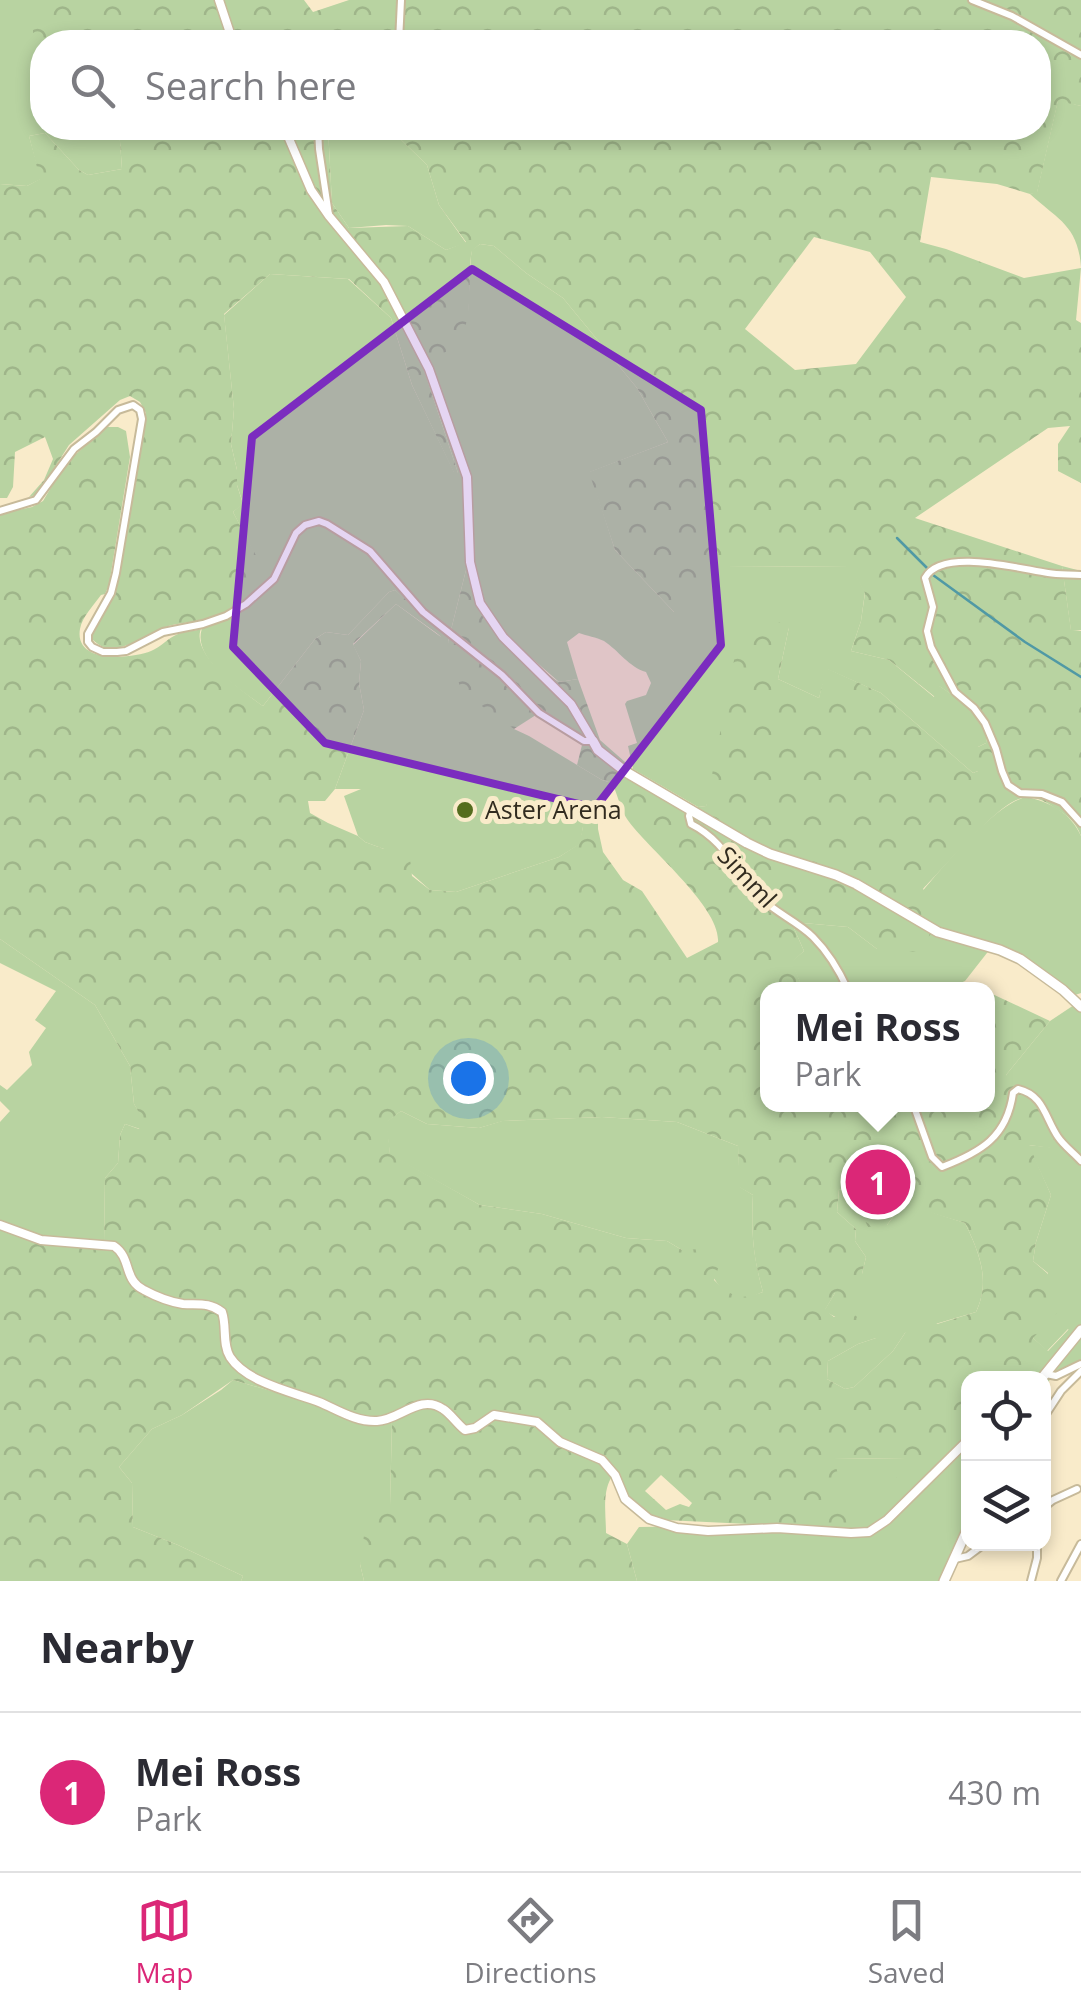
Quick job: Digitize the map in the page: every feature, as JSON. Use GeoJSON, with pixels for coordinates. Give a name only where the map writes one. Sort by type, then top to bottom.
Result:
{"type":"FeatureCollection","features":[{"type":"Feature","properties":{"kind":"main road"},"geometry":{"type":"LineString","coordinates":[[592,741],[626,772],[747,843],[856,884],[938,932],[1020,959],[1081,1007]]}},
{"type":"Feature","properties":{"kind":"main road"},"geometry":{"type":"LineString","coordinates":[[1048,1371],[1081,1330]]}},
{"type":"Feature","properties":{"kind":"main road"},"geometry":{"type":"LineString","coordinates":[[944,1581],[961,1544]]}},
{"type":"Feature","properties":{"kind":"street"},"geometry":{"type":"LineString","coordinates":[[219,0],[230,30]]}},
{"type":"Feature","properties":{"kind":"street"},"geometry":{"type":"LineString","coordinates":[[400,30],[401,0]]}},
{"type":"Feature","properties":{"kind":"street"},"geometry":{"type":"LineString","coordinates":[[972,0],[1037,30]]}},
{"type":"Feature","properties":{"kind":"street"},"geometry":{"type":"LineString","coordinates":[[1051,38],[1081,55]]}},
{"type":"Feature","properties":{"kind":"street"},"geometry":{"type":"LineString","coordinates":[[0,511],[36,500],[74,450],[118,410],[133,404],[142,419],[132,481],[113,586],[88,634],[92,647],[109,653],[126,650],[163,632],[203,624],[237,610],[274,579],[296,533],[319,521],[370,552],[423,612],[502,675],[539,712],[584,741],[592,741],[571,704],[503,637],[480,603],[470,562],[467,477],[429,369],[384,282],[312,190],[290,140]]}},
{"type":"Feature","properties":{"kind":"street"},"geometry":{"type":"LineString","coordinates":[[318,140],[329,216]]}},
{"type":"Feature","properties":{"kind":"street"},"geometry":{"type":"LineString","coordinates":[[1081,575],[982,562],[931,570],[925,581],[934,607],[928,636],[944,676],[984,724],[1008,785],[1020,792],[1042,794],[1062,802],[1081,823]]}},
{"type":"Feature","properties":{"kind":"street","name":"Simml"},"geometry":{"type":"LineString","coordinates":[[690,809],[691,824],[730,856],[757,894],[812,936],[834,962],[844,982]]}},
{"type":"Feature","properties":{"kind":"street"},"geometry":{"type":"LineString","coordinates":[[915,1112],[932,1157],[942,1167],[967,1157],[998,1134],[1010,1110],[1012,1093],[1018,1089],[1031,1092],[1042,1104],[1058,1137],[1081,1161]]}},
{"type":"Feature","properties":{"kind":"street"},"geometry":{"type":"LineString","coordinates":[[0,1225],[41,1240],[119,1248],[130,1279],[143,1290],[175,1302],[208,1304],[222,1312],[230,1355],[246,1371],[276,1388],[352,1417],[384,1420],[428,1404],[443,1409],[464,1430],[475,1428],[494,1415],[537,1422],[560,1442],[606,1463],[634,1508],[650,1519],[677,1528],[708,1532],[777,1528],[869,1532],[888,1520],[961,1447]]}},
{"type":"Feature","properties":{"kind":"street"},"geometry":{"type":"LineString","coordinates":[[1051,1376],[1081,1368]]}},
{"type":"Feature","properties":{"kind":"street"},"geometry":{"type":"LineString","coordinates":[[1051,1407],[1081,1368]]}},
{"type":"Feature","properties":{"kind":"street"},"geometry":{"type":"LineString","coordinates":[[1051,1502],[1076,1489]]}},
{"type":"Feature","properties":{"kind":"street"},"geometry":{"type":"LineString","coordinates":[[1060,1581],[1081,1544]]}},
{"type":"Feature","properties":{"kind":"street"},"geometry":{"type":"LineString","coordinates":[[954,1560],[975,1551]]}},
{"type":"Feature","properties":{"kind":"street"},"geometry":{"type":"LineString","coordinates":[[1031,1581],[1038,1551]]}},
{"type":"Feature","properties":{"kind":"highlighted area"},"geometry":{"type":"Polygon","coordinates":[[[472,269],[701,410],[721,645],[595,808],[325,743],[233,647],[252,437],[472,269]]]}},
{"type":"Feature","properties":{"kind":"green space"},"geometry":{"type":"Polygon","coordinates":[[[0,0],[33,0],[29,136],[41,179],[27,186],[0,184],[0,0]]]}},
{"type":"Feature","properties":{"kind":"green space"},"geometry":{"type":"Polygon","coordinates":[[[33,0],[304,0],[313,12],[349,0],[1081,0],[1081,106],[1058,101],[1051,132],[1051,30],[33,30],[33,0]]]}},
{"type":"Feature","properties":{"kind":"green space"},"geometry":{"type":"Polygon","coordinates":[[[1058,100],[1081,106],[1081,267],[1071,232],[1030,194],[1037,192],[1058,100]]]}},
{"type":"Feature","properties":{"kind":"green space"},"geometry":{"type":"Polygon","coordinates":[[[30,140],[51,140],[88,175],[122,169],[120,140],[329,140],[332,203],[349,228],[408,226],[446,250],[466,242],[439,205],[427,165],[401,140],[1049,140],[1037,193],[931,177],[920,242],[1024,278],[1081,268],[1076,320],[1081,323],[1081,483],[1058,471],[1058,444],[1070,426],[1048,428],[915,518],[1062,566],[1071,630],[1081,631],[1081,836],[1071,819],[1042,801],[1024,798],[1009,804],[923,889],[946,916],[916,952],[877,949],[848,927],[803,923],[793,926],[804,951],[792,962],[800,982],[760,982],[760,1112],[995,1112],[995,995],[1050,1021],[1006,1075],[1045,1090],[1058,1149],[1029,1145],[1051,1195],[1033,1261],[1068,1301],[1033,1338],[1048,1351],[1069,1329],[1073,1334],[1044,1371],[961,1371],[961,1442],[906,1497],[896,1478],[905,1458],[834,1459],[852,1529],[644,1519],[623,1503],[611,1478],[605,1498],[606,1533],[627,1544],[637,1581],[364,1581],[360,1564],[366,1521],[377,1507],[390,1505],[392,1422],[354,1421],[319,1405],[233,1380],[182,1415],[152,1429],[119,1467],[132,1483],[133,1527],[243,1576],[241,1581],[0,1581],[0,1225],[51,1244],[104,1242],[105,1178],[118,1163],[125,1124],[139,1129],[144,1121],[134,1104],[130,1066],[95,1005],[0,939],[0,514],[43,501],[65,464],[106,427],[126,431],[130,457],[109,585],[83,620],[81,640],[95,653],[131,656],[151,651],[178,634],[201,629],[200,640],[215,666],[263,706],[315,639],[326,632],[348,635],[395,590],[444,634],[442,637],[396,604],[353,644],[361,661],[359,683],[364,710],[335,789],[325,801],[308,801],[310,813],[384,849],[409,849],[412,876],[430,890],[456,892],[559,857],[579,844],[582,808],[598,815],[603,852],[623,880],[642,891],[687,958],[718,942],[716,928],[696,895],[627,819],[612,783],[577,765],[583,741],[539,713],[514,729],[461,691],[448,642],[467,566],[476,600],[504,634],[559,682],[578,679],[600,740],[633,769],[697,807],[706,806],[740,629],[766,616],[789,627],[778,679],[819,698],[826,668],[881,693],[973,773],[978,771],[978,747],[986,743],[987,733],[970,707],[939,686],[935,697],[889,660],[851,651],[865,593],[850,567],[725,566],[675,613],[615,550],[589,472],[668,442],[637,388],[563,298],[494,246],[480,244],[472,251],[468,315],[462,336],[423,367],[458,473],[454,473],[412,385],[391,318],[349,279],[270,274],[224,314],[234,409],[231,444],[243,504],[233,512],[261,565],[263,583],[247,600],[211,618],[203,627],[197,621],[177,624],[117,648],[101,646],[93,640],[93,629],[109,604],[118,577],[146,413],[140,402],[130,396],[120,400],[69,445],[38,494],[29,497],[44,480],[53,459],[45,437],[15,452],[13,487],[7,498],[0,498],[0,184],[27,186],[40,179],[30,140]],[[814,237],[745,329],[795,370],[856,364],[906,297],[870,252],[814,237]],[[401,1111],[387,1122],[390,1154],[480,1205],[542,1214],[626,1238],[667,1241],[682,1250],[701,1249],[719,1266],[714,1280],[726,1290],[742,1297],[763,1292],[754,1244],[753,1195],[739,1187],[738,1146],[677,1122],[602,1117],[503,1121],[479,1128],[427,1124],[401,1111]],[[839,1189],[837,1212],[856,1229],[855,1241],[866,1257],[862,1274],[867,1285],[860,1302],[848,1307],[835,1293],[825,1310],[834,1317],[852,1313],[878,1333],[876,1338],[828,1361],[827,1379],[845,1389],[854,1387],[918,1323],[933,1318],[937,1324],[976,1312],[983,1277],[979,1255],[965,1223],[915,1208],[900,1208],[887,1225],[868,1227],[851,1192],[839,1189]],[[661,1475],[645,1491],[666,1510],[680,1504],[689,1507],[692,1503],[661,1475]]]}},
{"type":"Feature","properties":{"kind":"green space"},"geometry":{"type":"Polygon","coordinates":[[[51,140],[120,140],[122,169],[88,175],[51,140]]]}},
{"type":"Feature","properties":{"kind":"green space"},"geometry":{"type":"Polygon","coordinates":[[[329,140],[401,140],[427,165],[439,205],[466,243],[446,250],[408,226],[349,228],[332,203],[329,140]]]}},
{"type":"Feature","properties":{"kind":"green space"},"geometry":{"type":"Polygon","coordinates":[[[480,244],[494,246],[563,298],[637,388],[668,442],[590,472],[615,550],[674,612],[724,566],[851,567],[865,592],[851,651],[889,660],[934,697],[938,685],[970,707],[987,733],[986,743],[978,747],[978,771],[973,773],[881,693],[827,669],[819,698],[778,679],[789,627],[706,806],[698,807],[633,769],[628,746],[637,743],[625,704],[646,695],[651,683],[646,672],[604,641],[579,633],[567,642],[578,679],[559,682],[505,635],[467,566],[448,642],[514,729],[612,783],[598,815],[583,808],[580,844],[559,857],[456,892],[430,890],[384,849],[358,836],[344,796],[361,789],[335,789],[364,710],[359,683],[361,661],[353,645],[396,604],[441,637],[395,590],[389,592],[348,635],[326,632],[315,639],[263,706],[209,659],[202,647],[205,623],[246,601],[260,565],[233,512],[243,503],[231,444],[234,409],[224,315],[270,274],[348,279],[391,318],[412,385],[454,472],[458,473],[423,367],[468,311],[472,250],[480,244]]]}},
{"type":"Feature","properties":{"kind":"green space"},"geometry":{"type":"Polygon","coordinates":[[[1062,566],[1081,571],[1081,630],[1071,631],[1062,566]]]}},
{"type":"Feature","properties":{"kind":"green space"},"geometry":{"type":"Polygon","coordinates":[[[1027,797],[1044,802],[1072,821],[1081,836],[1081,993],[1075,995],[1012,950],[994,944],[963,982],[800,982],[791,962],[804,951],[793,926],[803,923],[848,927],[877,949],[969,839],[1010,804],[1027,797]]]}},
{"type":"Feature","properties":{"kind":"green space"},"geometry":{"type":"Polygon","coordinates":[[[0,939],[95,1005],[130,1066],[134,1104],[145,1121],[140,1129],[125,1124],[118,1163],[105,1178],[104,1242],[51,1244],[0,1225],[0,1122],[10,1111],[0,1101],[0,1085],[7,1090],[32,1065],[29,1052],[46,1028],[35,1020],[56,991],[0,963],[0,939]]]}},
{"type":"Feature","properties":{"kind":"green space"},"geometry":{"type":"Polygon","coordinates":[[[1074,1005],[1081,1011],[1081,1360],[1057,1371],[1051,1378],[1051,1371],[1043,1371],[1072,1334],[1068,1329],[1047,1351],[1033,1338],[1048,1273],[1033,1261],[1051,1195],[1028,1145],[1057,1148],[1006,1075],[1050,1021],[1074,1005]]]}},
{"type":"Feature","properties":{"kind":"green space"},"geometry":{"type":"Polygon","coordinates":[[[401,1111],[427,1124],[479,1128],[502,1121],[602,1117],[677,1122],[738,1146],[740,1187],[753,1195],[754,1244],[763,1292],[746,1298],[729,1294],[716,1282],[701,1250],[682,1250],[667,1241],[626,1238],[542,1214],[480,1205],[390,1155],[386,1122],[401,1111]]]}},
{"type":"Feature","properties":{"kind":"green space"},"geometry":{"type":"Polygon","coordinates":[[[839,1189],[851,1192],[887,1225],[900,1208],[915,1207],[965,1223],[979,1256],[983,1278],[976,1312],[905,1333],[893,1351],[854,1387],[845,1389],[827,1379],[828,1361],[876,1338],[824,1311],[835,1293],[862,1274],[866,1257],[855,1241],[856,1229],[837,1212],[839,1189]]]}},
{"type":"Feature","properties":{"kind":"green space"},"geometry":{"type":"Polygon","coordinates":[[[233,1380],[382,1423],[392,1421],[390,1506],[360,1564],[364,1581],[241,1581],[243,1576],[133,1527],[132,1483],[119,1467],[152,1429],[182,1415],[233,1380]]]}},
{"type":"Feature","properties":{"kind":"green space"},"geometry":{"type":"Polygon","coordinates":[[[961,1452],[961,1535],[940,1581],[637,1581],[627,1544],[639,1527],[786,1525],[851,1529],[833,1459],[906,1458],[909,1502],[961,1452]]]}},
{"type":"Feature","properties":{"kind":"waterway"},"geometry":{"type":"LineString","coordinates":[[897,538],[928,569]]}},
{"type":"Feature","properties":{"kind":"waterway"},"geometry":{"type":"LineString","coordinates":[[933,575],[1081,677]]}},
{"type":"Feature","properties":{"kind":"place","name":"Aster Arena"},"geometry":{"type":"Point","coordinates":[465,810]}},
{"type":"Feature","properties":{"kind":"place","name":"Mei Ross"},"geometry":{"type":"Point","coordinates":[878,1182]}}]}
